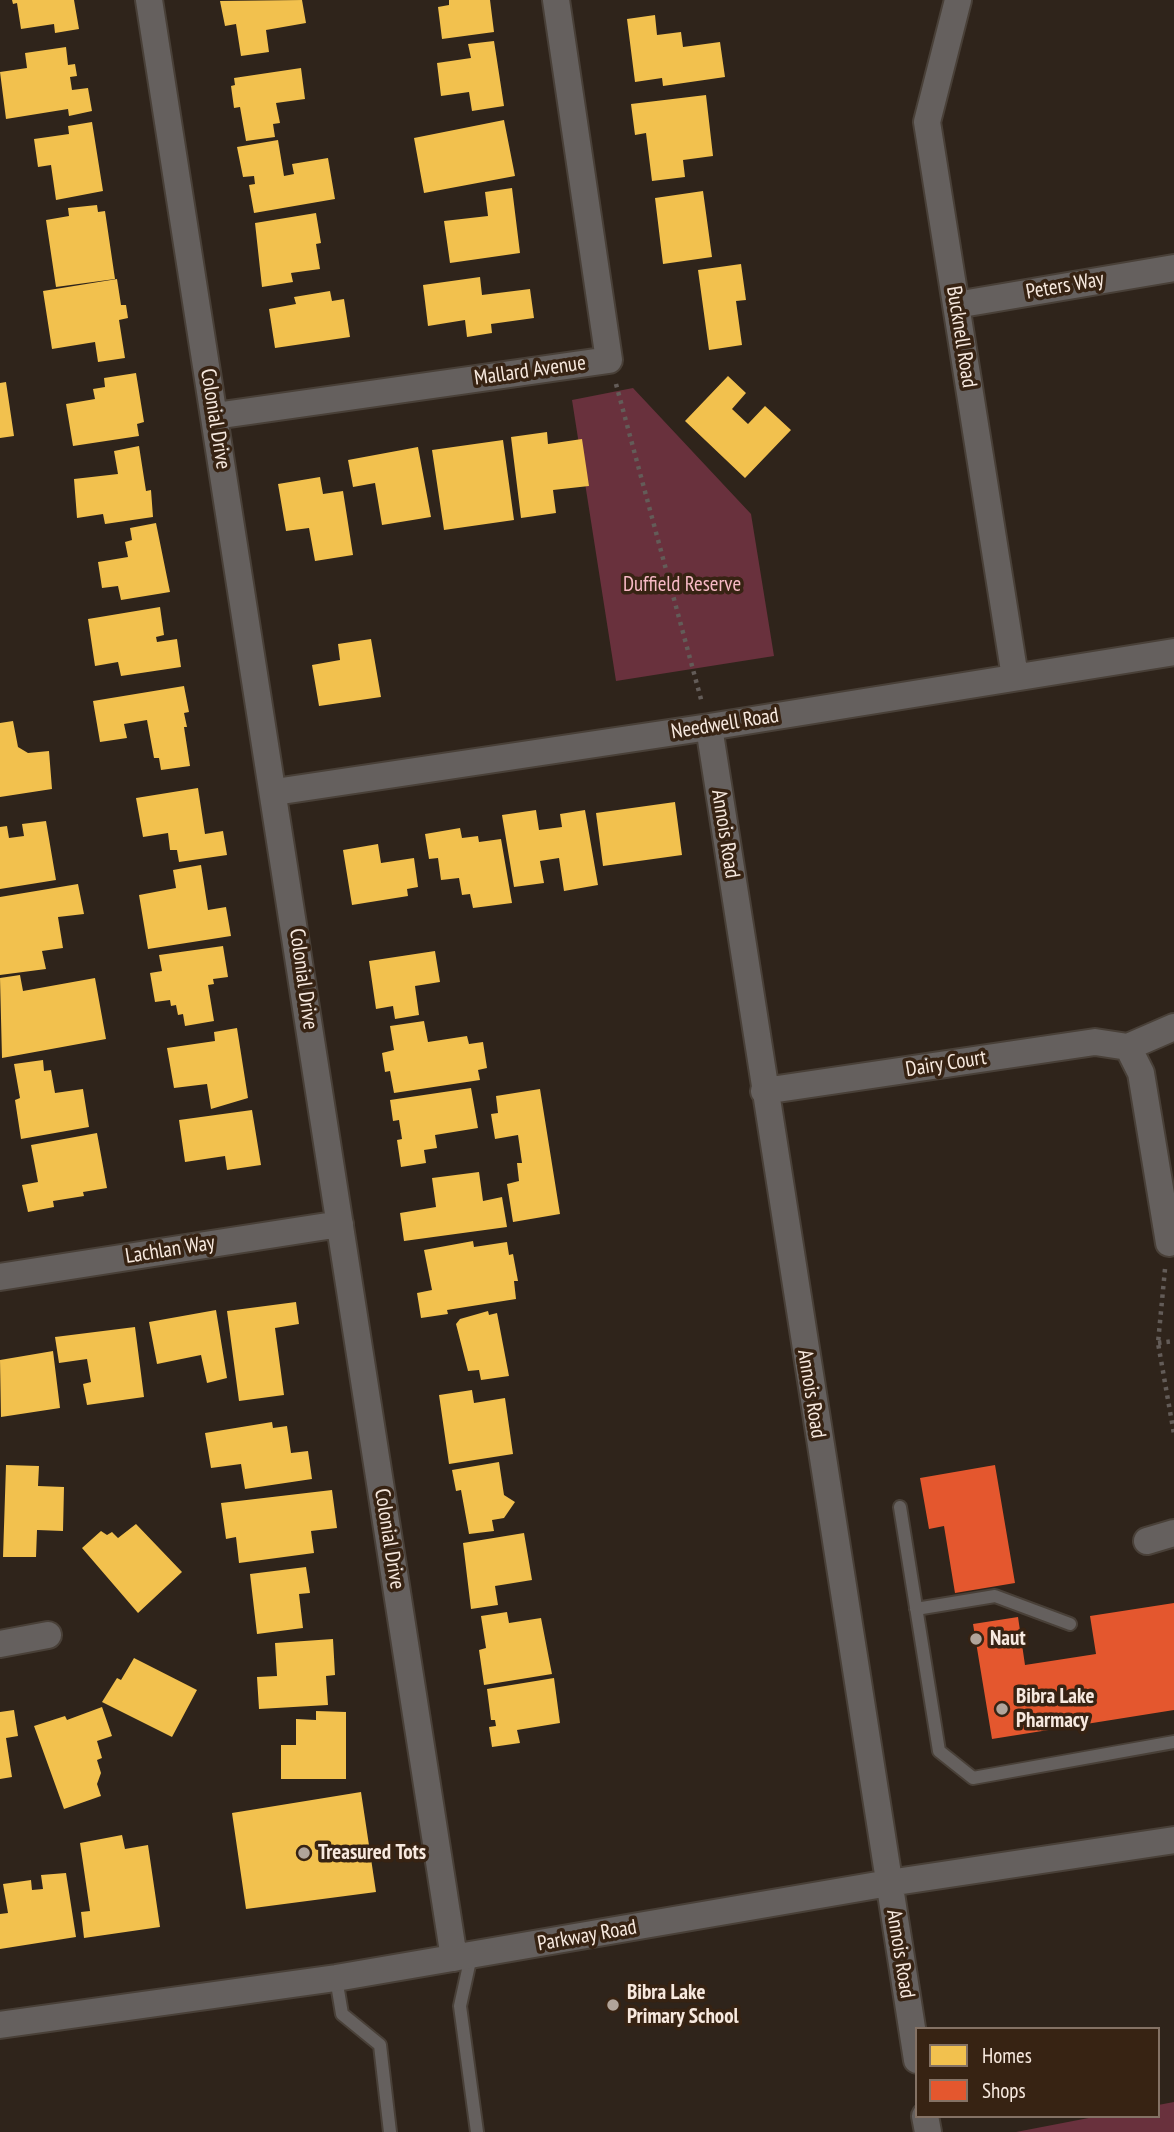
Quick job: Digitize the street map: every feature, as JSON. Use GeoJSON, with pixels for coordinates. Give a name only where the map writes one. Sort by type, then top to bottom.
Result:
{"type":"FeatureCollection","features":[{"type":"Feature","properties":{"kind":"street","name":"Colonial Drive"},"geometry":{"type":"LineString","coordinates":[[149,0],[275,792],[340,1224],[462,1957]]}},
{"type":"Feature","properties":{"kind":"street","name":"Mallard Avenue"},"geometry":{"type":"LineString","coordinates":[[215,416],[609,360],[556,0]]}},
{"type":"Feature","properties":{"kind":"street","name":"Bucknell Road"},"geometry":{"type":"LineString","coordinates":[[958,0],[927,122],[1015,677]]}},
{"type":"Feature","properties":{"kind":"street","name":"Peters Way"},"geometry":{"type":"LineString","coordinates":[[956,305],[1174,268]]}},
{"type":"Feature","properties":{"kind":"street","name":"Needwell Road"},"geometry":{"type":"LineString","coordinates":[[275,792],[709,727],[1174,652]]}},
{"type":"Feature","properties":{"kind":"street","name":"Annois Road"},"geometry":{"type":"LineString","coordinates":[[709,727],[915,2047]]}},
{"type":"Feature","properties":{"kind":"street","name":"Dairy Court"},"geometry":{"type":"LineString","coordinates":[[764,1091],[1095,1042],[1128,1046],[1174,1027]]}},
{"type":"Feature","properties":{"kind":"street"},"geometry":{"type":"LineString","coordinates":[[1128,1046],[1141,1073],[1170,1243]]}},
{"type":"Feature","properties":{"kind":"street","name":"Lachlan Way"},"geometry":{"type":"LineString","coordinates":[[0,1277],[340,1224]]}},
{"type":"Feature","properties":{"kind":"street"},"geometry":{"type":"LineString","coordinates":[[1147,1541],[1174,1533]]}},
{"type":"Feature","properties":{"kind":"street"},"geometry":{"type":"LineString","coordinates":[[0,1644],[48,1636]]}},
{"type":"Feature","properties":{"kind":"street","name":"Parkway Road"},"geometry":{"type":"LineString","coordinates":[[0,2025],[336,1978],[889,1883],[1174,1840]]}},
{"type":"Feature","properties":{"kind":"lane"},"geometry":{"type":"LineString","coordinates":[[900,1507],[939,1751],[973,1777],[1174,1742]]}},
{"type":"Feature","properties":{"kind":"lane"},"geometry":{"type":"LineString","coordinates":[[916,1609],[995,1595],[1070,1624]]}},
{"type":"Feature","properties":{"kind":"lane"},"geometry":{"type":"LineString","coordinates":[[462,1957],[460,2006],[477,2132]]}},
{"type":"Feature","properties":{"kind":"lane"},"geometry":{"type":"LineString","coordinates":[[336,1978],[342,2014],[380,2045],[390,2132]]}},
{"type":"Feature","properties":{"kind":"path"},"geometry":{"type":"LineString","coordinates":[[609,360],[709,727]]}},
{"type":"Feature","properties":{"kind":"path"},"geometry":{"type":"LineString","coordinates":[[1170,1243],[1158,1343],[1174,1434]]}},
{"type":"Feature","properties":{"kind":"path"},"geometry":{"type":"LineString","coordinates":[[1158,1343],[1174,1341]]}},
{"type":"Feature","properties":{"kind":"green space","name":"Duffield Reserve"},"geometry":{"type":"Polygon","coordinates":[[[633,388],[751,514],[774,656],[616,681],[572,400],[633,388]]]}},
{"type":"Feature","properties":{"kind":"green space"},"geometry":{"type":"Polygon","coordinates":[[[1174,2102],[1174,2132],[1016,2132],[1089,2118],[1160,2118],[1160,2105],[1174,2102]]]}},
{"type":"Feature","properties":{"kind":"building: Homes"},"geometry":{"type":"Polygon","coordinates":[[[12,0],[74,0],[79,29],[55,33],[54,24],[21,29],[17,3],[13,4],[12,0]]]}},
{"type":"Feature","properties":{"kind":"building: Homes"},"geometry":{"type":"Polygon","coordinates":[[[302,0],[306,23],[266,30],[269,52],[241,56],[236,24],[225,26],[220,1],[302,0]]]}},
{"type":"Feature","properties":{"kind":"building: Homes"},"geometry":{"type":"Polygon","coordinates":[[[449,0],[490,0],[494,32],[442,39],[438,7],[449,5],[449,0]]]}},
{"type":"Feature","properties":{"kind":"building: Homes"},"geometry":{"type":"Polygon","coordinates":[[[655,15],[657,35],[681,32],[683,47],[720,42],[725,77],[663,86],[662,78],[635,82],[627,19],[655,15]]]}},
{"type":"Feature","properties":{"kind":"building: Homes"},"geometry":{"type":"Polygon","coordinates":[[[494,41],[504,106],[472,111],[469,92],[441,96],[437,63],[471,58],[468,44],[494,41]]]}},
{"type":"Feature","properties":{"kind":"building: Homes"},"geometry":{"type":"Polygon","coordinates":[[[66,47],[68,65],[75,64],[77,76],[70,77],[72,90],[88,88],[92,111],[69,116],[68,109],[6,119],[0,72],[27,68],[25,53],[66,47]]]}},
{"type":"Feature","properties":{"kind":"building: Homes"},"geometry":{"type":"Polygon","coordinates":[[[301,68],[305,99],[276,103],[280,123],[273,124],[275,137],[246,141],[240,107],[234,108],[231,86],[235,85],[234,78],[301,68]]]}},
{"type":"Feature","properties":{"kind":"building: Homes"},"geometry":{"type":"Polygon","coordinates":[[[706,95],[713,156],[683,160],[685,177],[652,181],[646,133],[635,135],[631,104],[706,95]]]}},
{"type":"Feature","properties":{"kind":"building: Homes"},"geometry":{"type":"Polygon","coordinates":[[[504,120],[515,176],[424,193],[414,138],[504,120]]]}},
{"type":"Feature","properties":{"kind":"building: Homes"},"geometry":{"type":"Polygon","coordinates":[[[92,122],[103,191],[56,200],[51,165],[38,167],[34,139],[69,134],[68,126],[92,122]]]}},
{"type":"Feature","properties":{"kind":"building: Homes"},"geometry":{"type":"Polygon","coordinates":[[[278,140],[284,176],[294,174],[292,164],[328,158],[335,199],[254,213],[249,185],[255,184],[254,176],[243,177],[237,147],[278,140]]]}},
{"type":"Feature","properties":{"kind":"building: Homes"},"geometry":{"type":"Polygon","coordinates":[[[512,188],[520,253],[450,263],[444,221],[488,216],[485,192],[512,188]]]}},
{"type":"Feature","properties":{"kind":"building: Homes"},"geometry":{"type":"Polygon","coordinates":[[[703,191],[712,257],[663,264],[655,198],[703,191]]]}},
{"type":"Feature","properties":{"kind":"building: Homes"},"geometry":{"type":"Polygon","coordinates":[[[97,205],[98,212],[105,211],[115,279],[56,287],[46,220],[69,216],[68,208],[97,205]]]}},
{"type":"Feature","properties":{"kind":"building: Homes"},"geometry":{"type":"Polygon","coordinates":[[[316,213],[321,243],[316,244],[320,269],[291,273],[293,282],[262,287],[255,223],[316,213]]]}},
{"type":"Feature","properties":{"kind":"building: Homes"},"geometry":{"type":"Polygon","coordinates":[[[741,264],[746,300],[736,301],[742,345],[709,350],[698,270],[741,264]]]}},
{"type":"Feature","properties":{"kind":"building: Homes"},"geometry":{"type":"Polygon","coordinates":[[[480,277],[482,295],[530,289],[534,318],[491,324],[492,333],[467,337],[465,320],[428,326],[423,285],[480,277]]]}},
{"type":"Feature","properties":{"kind":"building: Homes"},"geometry":{"type":"Polygon","coordinates":[[[117,279],[121,305],[126,305],[128,318],[119,320],[125,358],[98,362],[95,342],[52,349],[43,291],[117,279]]]}},
{"type":"Feature","properties":{"kind":"building: Homes"},"geometry":{"type":"Polygon","coordinates":[[[330,291],[332,301],[344,299],[350,337],[275,348],[269,309],[296,304],[294,297],[330,291]]]}},
{"type":"Feature","properties":{"kind":"building: Homes"},"geometry":{"type":"Polygon","coordinates":[[[136,373],[144,422],[137,424],[139,436],[73,446],[66,404],[95,399],[93,389],[105,387],[104,378],[136,373]]]}},
{"type":"Feature","properties":{"kind":"building: Homes"},"geometry":{"type":"Polygon","coordinates":[[[728,376],[746,393],[732,409],[748,424],[765,406],[791,430],[745,478],[685,421],[728,376]]]}},
{"type":"Feature","properties":{"kind":"building: Homes"},"geometry":{"type":"Polygon","coordinates":[[[6,382],[14,436],[0,438],[0,383],[6,382]]]}},
{"type":"Feature","properties":{"kind":"building: Homes"},"geometry":{"type":"Polygon","coordinates":[[[547,432],[548,444],[582,439],[589,486],[553,490],[556,513],[521,518],[511,437],[547,432]]]}},
{"type":"Feature","properties":{"kind":"building: Homes"},"geometry":{"type":"Polygon","coordinates":[[[503,440],[514,520],[444,530],[432,450],[503,440]]]}},
{"type":"Feature","properties":{"kind":"building: Homes"},"geometry":{"type":"Polygon","coordinates":[[[139,446],[146,491],[151,490],[153,517],[105,524],[103,514],[77,518],[74,479],[118,474],[114,451],[139,446]]]}},
{"type":"Feature","properties":{"kind":"building: Homes"},"geometry":{"type":"Polygon","coordinates":[[[418,447],[431,517],[382,525],[375,483],[353,487],[348,460],[418,447]]]}},
{"type":"Feature","properties":{"kind":"building: Homes"},"geometry":{"type":"Polygon","coordinates":[[[320,477],[323,494],[343,491],[353,555],[315,561],[309,528],[286,531],[278,484],[320,477]]]}},
{"type":"Feature","properties":{"kind":"building: Homes"},"geometry":{"type":"Polygon","coordinates":[[[156,523],[170,592],[121,600],[118,586],[102,588],[98,562],[128,557],[125,542],[132,540],[130,528],[156,523]]]}},
{"type":"Feature","properties":{"kind":"building: Homes"},"geometry":{"type":"Polygon","coordinates":[[[160,607],[164,635],[156,637],[157,642],[177,639],[181,667],[121,676],[118,662],[95,666],[88,619],[160,607]]]}},
{"type":"Feature","properties":{"kind":"building: Homes"},"geometry":{"type":"Polygon","coordinates":[[[371,639],[381,697],[319,706],[312,665],[340,660],[338,644],[371,639]]]}},
{"type":"Feature","properties":{"kind":"building: Homes"},"geometry":{"type":"Polygon","coordinates":[[[184,686],[189,712],[184,713],[187,727],[184,727],[190,766],[161,770],[159,758],[154,758],[147,720],[124,724],[127,738],[100,742],[93,701],[184,686]]]}},
{"type":"Feature","properties":{"kind":"building: Homes"},"geometry":{"type":"Polygon","coordinates":[[[13,721],[18,747],[28,753],[49,751],[52,789],[0,797],[0,723],[13,721]]]}},
{"type":"Feature","properties":{"kind":"building: Homes"},"geometry":{"type":"Polygon","coordinates":[[[198,788],[205,834],[223,831],[227,855],[179,862],[177,850],[170,850],[168,833],[143,837],[136,798],[198,788]]]}},
{"type":"Feature","properties":{"kind":"building: Homes"},"geometry":{"type":"Polygon","coordinates":[[[675,802],[682,855],[603,866],[596,813],[675,802]]]}},
{"type":"Feature","properties":{"kind":"building: Homes"},"geometry":{"type":"Polygon","coordinates":[[[536,810],[539,830],[562,827],[560,814],[585,810],[598,885],[564,891],[559,858],[540,861],[544,883],[514,887],[502,815],[536,810]]]}},
{"type":"Feature","properties":{"kind":"building: Homes"},"geometry":{"type":"Polygon","coordinates":[[[46,821],[56,880],[0,889],[0,827],[7,826],[9,838],[24,836],[22,824],[46,821]]]}},
{"type":"Feature","properties":{"kind":"building: Homes"},"geometry":{"type":"Polygon","coordinates":[[[460,828],[462,838],[478,836],[479,842],[501,839],[512,903],[473,908],[470,894],[462,895],[459,878],[441,880],[438,858],[429,859],[425,834],[460,828]]]}},
{"type":"Feature","properties":{"kind":"building: Homes"},"geometry":{"type":"Polygon","coordinates":[[[378,844],[381,863],[414,858],[418,887],[407,889],[408,896],[352,905],[343,850],[378,844]]]}},
{"type":"Feature","properties":{"kind":"building: Homes"},"geometry":{"type":"Polygon","coordinates":[[[201,865],[208,910],[226,907],[231,936],[148,949],[139,895],[176,888],[173,870],[201,865]]]}},
{"type":"Feature","properties":{"kind":"building: Homes"},"geometry":{"type":"Polygon","coordinates":[[[78,884],[84,914],[58,917],[63,948],[42,951],[46,969],[0,975],[0,897],[78,884]]]}},
{"type":"Feature","properties":{"kind":"building: Homes"},"geometry":{"type":"Polygon","coordinates":[[[223,946],[228,977],[213,979],[214,984],[208,985],[214,1021],[185,1026],[183,1014],[178,1015],[176,1005],[171,1006],[170,1000],[155,1002],[150,973],[162,971],[159,955],[223,946]]]}},
{"type":"Feature","properties":{"kind":"building: Homes"},"geometry":{"type":"Polygon","coordinates":[[[435,951],[440,982],[415,986],[419,1015],[395,1019],[393,1006],[376,1009],[369,961],[435,951]]]}},
{"type":"Feature","properties":{"kind":"building: Homes"},"geometry":{"type":"Polygon","coordinates":[[[20,975],[23,991],[95,978],[106,1039],[2,1058],[0,978],[20,975]]]}},
{"type":"Feature","properties":{"kind":"building: Homes"},"geometry":{"type":"Polygon","coordinates":[[[424,1021],[428,1042],[467,1036],[469,1044],[483,1042],[487,1068],[478,1070],[480,1080],[394,1093],[390,1071],[385,1072],[382,1053],[394,1050],[390,1026],[424,1021]]]}},
{"type":"Feature","properties":{"kind":"building: Homes"},"geometry":{"type":"Polygon","coordinates":[[[237,1028],[248,1098],[211,1109],[207,1084],[174,1088],[167,1048],[215,1041],[214,1032],[237,1028]]]}},
{"type":"Feature","properties":{"kind":"building: Homes"},"geometry":{"type":"Polygon","coordinates":[[[43,1060],[44,1071],[51,1070],[55,1093],[83,1089],[89,1127],[21,1139],[15,1100],[20,1098],[14,1064],[43,1060]]]}},
{"type":"Feature","properties":{"kind":"building: Homes"},"geometry":{"type":"Polygon","coordinates":[[[471,1088],[478,1128],[435,1135],[437,1148],[424,1150],[426,1163],[401,1167],[397,1140],[402,1139],[399,1120],[393,1121],[390,1100],[471,1088]]]}},
{"type":"Feature","properties":{"kind":"building: Homes"},"geometry":{"type":"Polygon","coordinates":[[[540,1089],[560,1214],[513,1222],[507,1184],[519,1181],[517,1163],[522,1163],[518,1135],[495,1139],[491,1114],[498,1113],[496,1096],[540,1089]]]}},
{"type":"Feature","properties":{"kind":"building: Homes"},"geometry":{"type":"Polygon","coordinates":[[[252,1110],[261,1165],[227,1170],[225,1156],[185,1162],[179,1120],[252,1110]]]}},
{"type":"Feature","properties":{"kind":"building: Homes"},"geometry":{"type":"Polygon","coordinates":[[[97,1133],[107,1188],[83,1192],[84,1196],[53,1201],[54,1207],[28,1212],[22,1185],[38,1182],[31,1145],[97,1133]]]}},
{"type":"Feature","properties":{"kind":"building: Homes"},"geometry":{"type":"Polygon","coordinates":[[[479,1172],[483,1201],[502,1197],[507,1227],[404,1241],[400,1213],[436,1207],[432,1178],[479,1172]]]}},
{"type":"Feature","properties":{"kind":"building: Homes"},"geometry":{"type":"Polygon","coordinates":[[[473,1241],[474,1247],[507,1242],[509,1255],[513,1254],[518,1281],[514,1281],[516,1299],[447,1310],[448,1314],[421,1318],[417,1293],[432,1290],[424,1250],[473,1241]]]}},
{"type":"Feature","properties":{"kind":"building: Homes"},"geometry":{"type":"Polygon","coordinates":[[[296,1302],[299,1324],[275,1328],[284,1395],[239,1401],[227,1311],[296,1302]]]}},
{"type":"Feature","properties":{"kind":"building: Homes"},"geometry":{"type":"Polygon","coordinates":[[[216,1310],[227,1378],[207,1383],[201,1355],[157,1364],[149,1322],[216,1310]]]}},
{"type":"Feature","properties":{"kind":"building: Homes"},"geometry":{"type":"Polygon","coordinates":[[[488,1311],[489,1315],[497,1313],[509,1376],[481,1380],[479,1370],[468,1371],[456,1324],[460,1319],[488,1311]]]}},
{"type":"Feature","properties":{"kind":"building: Homes"},"geometry":{"type":"Polygon","coordinates":[[[135,1327],[144,1397],[87,1405],[83,1384],[91,1382],[87,1359],[59,1363],[55,1337],[135,1327]]]}},
{"type":"Feature","properties":{"kind":"building: Homes"},"geometry":{"type":"Polygon","coordinates":[[[53,1351],[60,1408],[1,1417],[0,1360],[53,1351]]]}},
{"type":"Feature","properties":{"kind":"building: Homes"},"geometry":{"type":"Polygon","coordinates":[[[472,1390],[474,1403],[505,1398],[513,1454],[449,1464],[439,1395],[472,1390]]]}},
{"type":"Feature","properties":{"kind":"building: Homes"},"geometry":{"type":"Polygon","coordinates":[[[272,1422],[273,1428],[287,1426],[291,1453],[308,1451],[312,1479],[245,1489],[241,1464],[211,1468],[205,1433],[272,1422]]]}},
{"type":"Feature","properties":{"kind":"building: Homes"},"geometry":{"type":"Polygon","coordinates":[[[499,1462],[504,1495],[515,1502],[504,1518],[492,1520],[494,1531],[469,1534],[461,1490],[456,1491],[452,1470],[499,1462]]]}},
{"type":"Feature","properties":{"kind":"building: Homes"},"geometry":{"type":"Polygon","coordinates":[[[6,1465],[39,1466],[38,1486],[64,1487],[63,1531],[37,1530],[36,1557],[3,1557],[6,1465]]]}},
{"type":"Feature","properties":{"kind":"building: Homes"},"geometry":{"type":"Polygon","coordinates":[[[332,1490],[337,1528],[311,1531],[314,1553],[239,1563],[236,1537],[226,1539],[221,1503],[332,1490]]]}},
{"type":"Feature","properties":{"kind":"building: Homes"},"geometry":{"type":"Polygon","coordinates":[[[136,1524],[182,1572],[138,1613],[82,1548],[101,1531],[107,1535],[112,1532],[118,1538],[136,1524]]]}},
{"type":"Feature","properties":{"kind":"building: Homes"},"geometry":{"type":"Polygon","coordinates":[[[524,1533],[532,1580],[495,1586],[498,1605],[471,1609],[463,1543],[524,1533]]]}},
{"type":"Feature","properties":{"kind":"building: Homes"},"geometry":{"type":"Polygon","coordinates":[[[306,1567],[310,1593],[299,1594],[303,1628],[257,1634],[250,1574],[306,1567]]]}},
{"type":"Feature","properties":{"kind":"building: Homes"},"geometry":{"type":"Polygon","coordinates":[[[507,1612],[509,1623],[541,1618],[552,1674],[484,1685],[479,1650],[486,1648],[481,1616],[507,1612]]]}},
{"type":"Feature","properties":{"kind":"building: Homes"},"geometry":{"type":"Polygon","coordinates":[[[333,1639],[335,1675],[326,1676],[328,1705],[259,1709],[257,1677],[277,1676],[275,1643],[333,1639]]]}},
{"type":"Feature","properties":{"kind":"building: Homes"},"geometry":{"type":"Polygon","coordinates":[[[134,1658],[197,1690],[172,1737],[102,1702],[117,1678],[121,1680],[134,1658]]]}},
{"type":"Feature","properties":{"kind":"building: Homes"},"geometry":{"type":"Polygon","coordinates":[[[554,1678],[560,1723],[517,1730],[520,1743],[492,1747],[489,1727],[496,1726],[495,1720],[491,1720],[487,1689],[554,1678]]]}},
{"type":"Feature","properties":{"kind":"building: Homes"},"geometry":{"type":"Polygon","coordinates":[[[102,1707],[112,1736],[97,1741],[102,1758],[97,1760],[101,1773],[97,1784],[101,1796],[64,1809],[34,1726],[65,1716],[67,1720],[102,1707]]]}},
{"type":"Feature","properties":{"kind":"building: Homes"},"geometry":{"type":"Polygon","coordinates":[[[14,1710],[18,1736],[6,1738],[12,1777],[0,1779],[0,1712],[14,1710]]]}},
{"type":"Feature","properties":{"kind":"building: Homes"},"geometry":{"type":"Polygon","coordinates":[[[316,1711],[346,1712],[346,1779],[281,1779],[281,1745],[296,1745],[296,1719],[316,1720],[316,1711]]]}},
{"type":"Feature","properties":{"kind":"building: Homes","name":"Treasured Tots"},"geometry":{"type":"Polygon","coordinates":[[[361,1792],[376,1892],[246,1909],[232,1813],[361,1792]]]}},
{"type":"Feature","properties":{"kind":"building: Homes"},"geometry":{"type":"Polygon","coordinates":[[[122,1835],[125,1849],[148,1845],[160,1927],[84,1938],[81,1912],[90,1911],[80,1843],[122,1835]]]}},
{"type":"Feature","properties":{"kind":"building: Homes"},"geometry":{"type":"Polygon","coordinates":[[[66,1873],[76,1937],[0,1949],[0,1914],[8,1913],[3,1884],[31,1880],[32,1890],[43,1889],[41,1875],[66,1873]]]}},
{"type":"Feature","properties":{"kind":"building: Shops"},"geometry":{"type":"Polygon","coordinates":[[[995,1465],[1015,1583],[955,1593],[944,1526],[929,1529],[920,1478],[995,1465]]]}},
{"type":"Feature","properties":{"kind":"building: Shops"},"geometry":{"type":"Polygon","coordinates":[[[1174,1603],[1174,1710],[992,1739],[973,1624],[1018,1617],[1025,1665],[1096,1654],[1090,1616],[1174,1603]]]}},
{"type":"Feature","properties":{"kind":"place","name":"Naut"},"geometry":{"type":"Point","coordinates":[976,1639]}},
{"type":"Feature","properties":{"kind":"place","name":"Bibra Lake Pharmacy"},"geometry":{"type":"Point","coordinates":[1002,1709]}},
{"type":"Feature","properties":{"kind":"place","name":"Treasured Tots"},"geometry":{"type":"Point","coordinates":[304,1853]}},
{"type":"Feature","properties":{"kind":"place","name":"Bibra Lake Primary School"},"geometry":{"type":"Point","coordinates":[613,2005]}}]}
